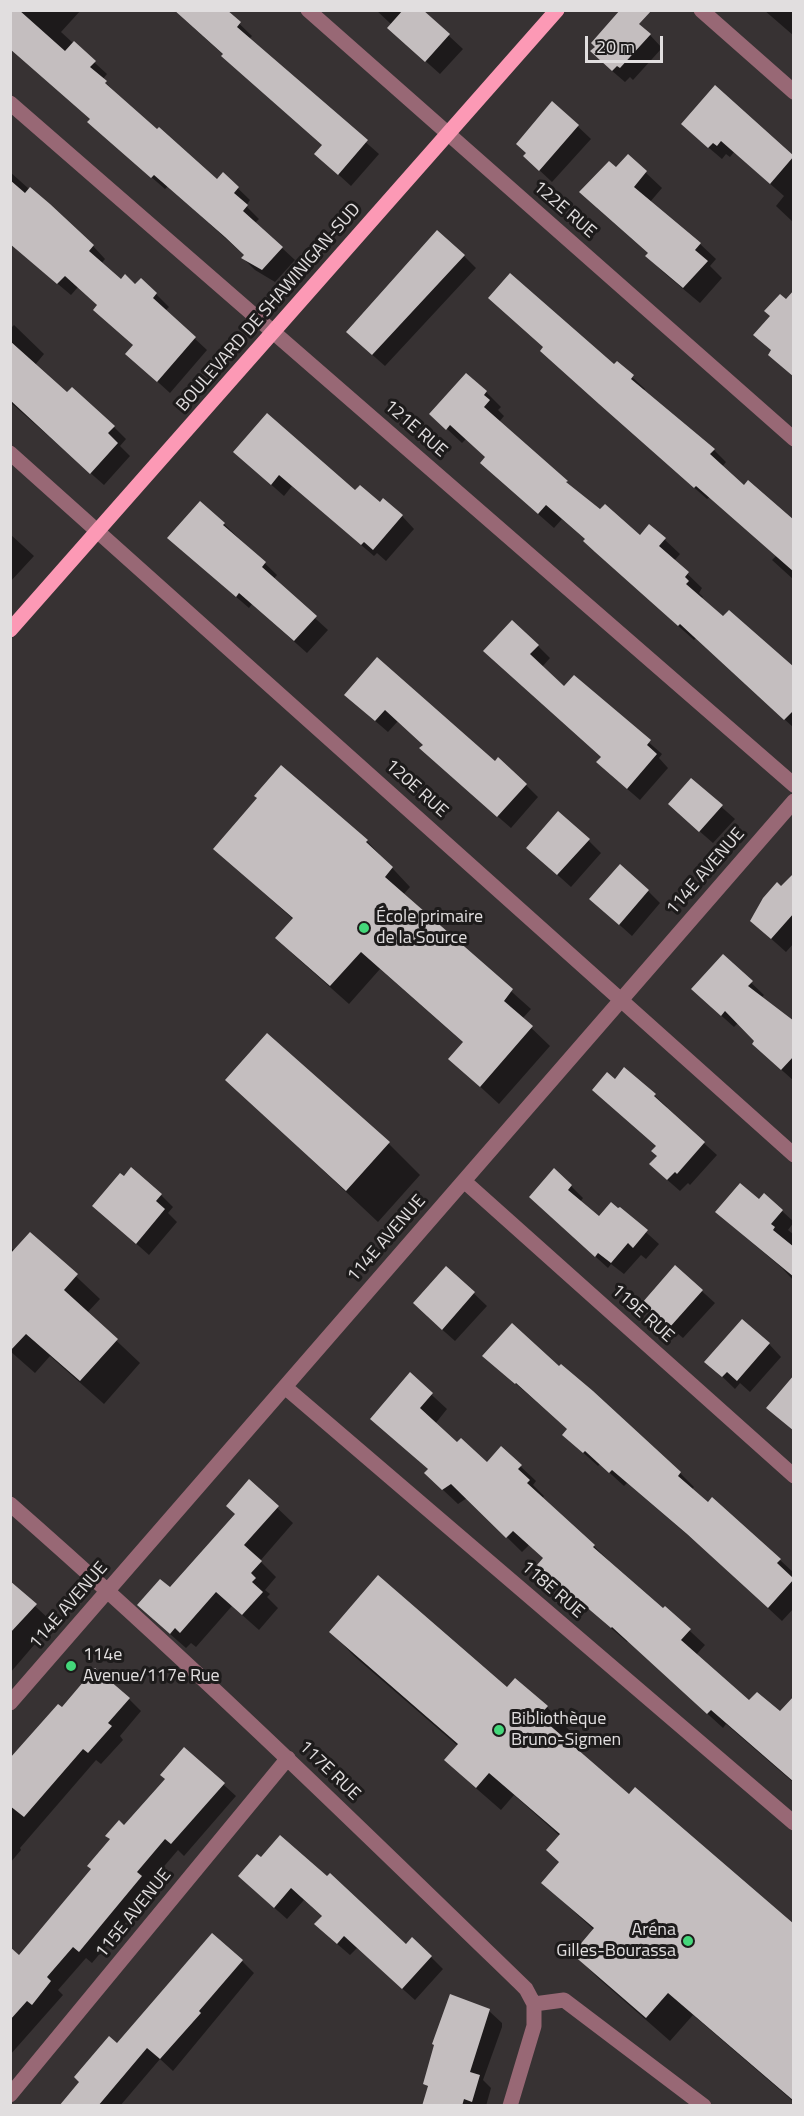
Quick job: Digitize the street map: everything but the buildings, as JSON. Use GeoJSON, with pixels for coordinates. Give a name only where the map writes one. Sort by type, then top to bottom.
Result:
{"type":"FeatureCollection","features":[{"type":"Feature","properties":{"kind":"main road","name":"BOULEVARD DE SHAWINIGAN-SUD"},"geometry":{"type":"LineString","coordinates":[[10,630],[100,531],[557,10]]}},
{"type":"Feature","properties":{"kind":"street","name":"122E RUE"},"geometry":{"type":"LineString","coordinates":[[308,10],[794,439]]}},
{"type":"Feature","properties":{"kind":"street"},"geometry":{"type":"LineString","coordinates":[[701,10],[794,92]]}},
{"type":"Feature","properties":{"kind":"street","name":"121E RUE"},"geometry":{"type":"LineString","coordinates":[[10,103],[794,784]]}},
{"type":"Feature","properties":{"kind":"street","name":"120E RUE"},"geometry":{"type":"LineString","coordinates":[[10,453],[100,531],[794,1155]]}},
{"type":"Feature","properties":{"kind":"street","name":"114E AVENUE"},"geometry":{"type":"LineString","coordinates":[[10,1703],[794,801]]}},
{"type":"Feature","properties":{"kind":"street","name":"119E RUE"},"geometry":{"type":"LineString","coordinates":[[464,1181],[794,1476]]}},
{"type":"Feature","properties":{"kind":"street","name":"118E RUE"},"geometry":{"type":"LineString","coordinates":[[285,1387],[794,1823]]}},
{"type":"Feature","properties":{"kind":"street","name":"117E RUE"},"geometry":{"type":"LineString","coordinates":[[10,1504],[108,1590],[288,1758],[526,1989],[534,2004]]}},
{"type":"Feature","properties":{"kind":"street","name":"115E AVENUE"},"geometry":{"type":"LineString","coordinates":[[10,2095],[288,1758]]}},
{"type":"Feature","properties":{"kind":"street"},"geometry":{"type":"LineString","coordinates":[[510,2106],[534,2026],[534,2004],[564,2000],[704,2106]]}},
{"type":"Feature","properties":{"kind":"place","name":"École primaire de la Source"},"geometry":{"type":"Point","coordinates":[364,928]}},
{"type":"Feature","properties":{"kind":"place","name":"114e Avenue/117e Rue"},"geometry":{"type":"Point","coordinates":[71,1666]}},
{"type":"Feature","properties":{"kind":"place","name":"Bibliothèque Bruno-Sigmen"},"geometry":{"type":"Point","coordinates":[499,1730]}},
{"type":"Feature","properties":{"kind":"place","name":"Aréna Gilles-Bourassa"},"geometry":{"type":"Point","coordinates":[688,1941]}}]}
